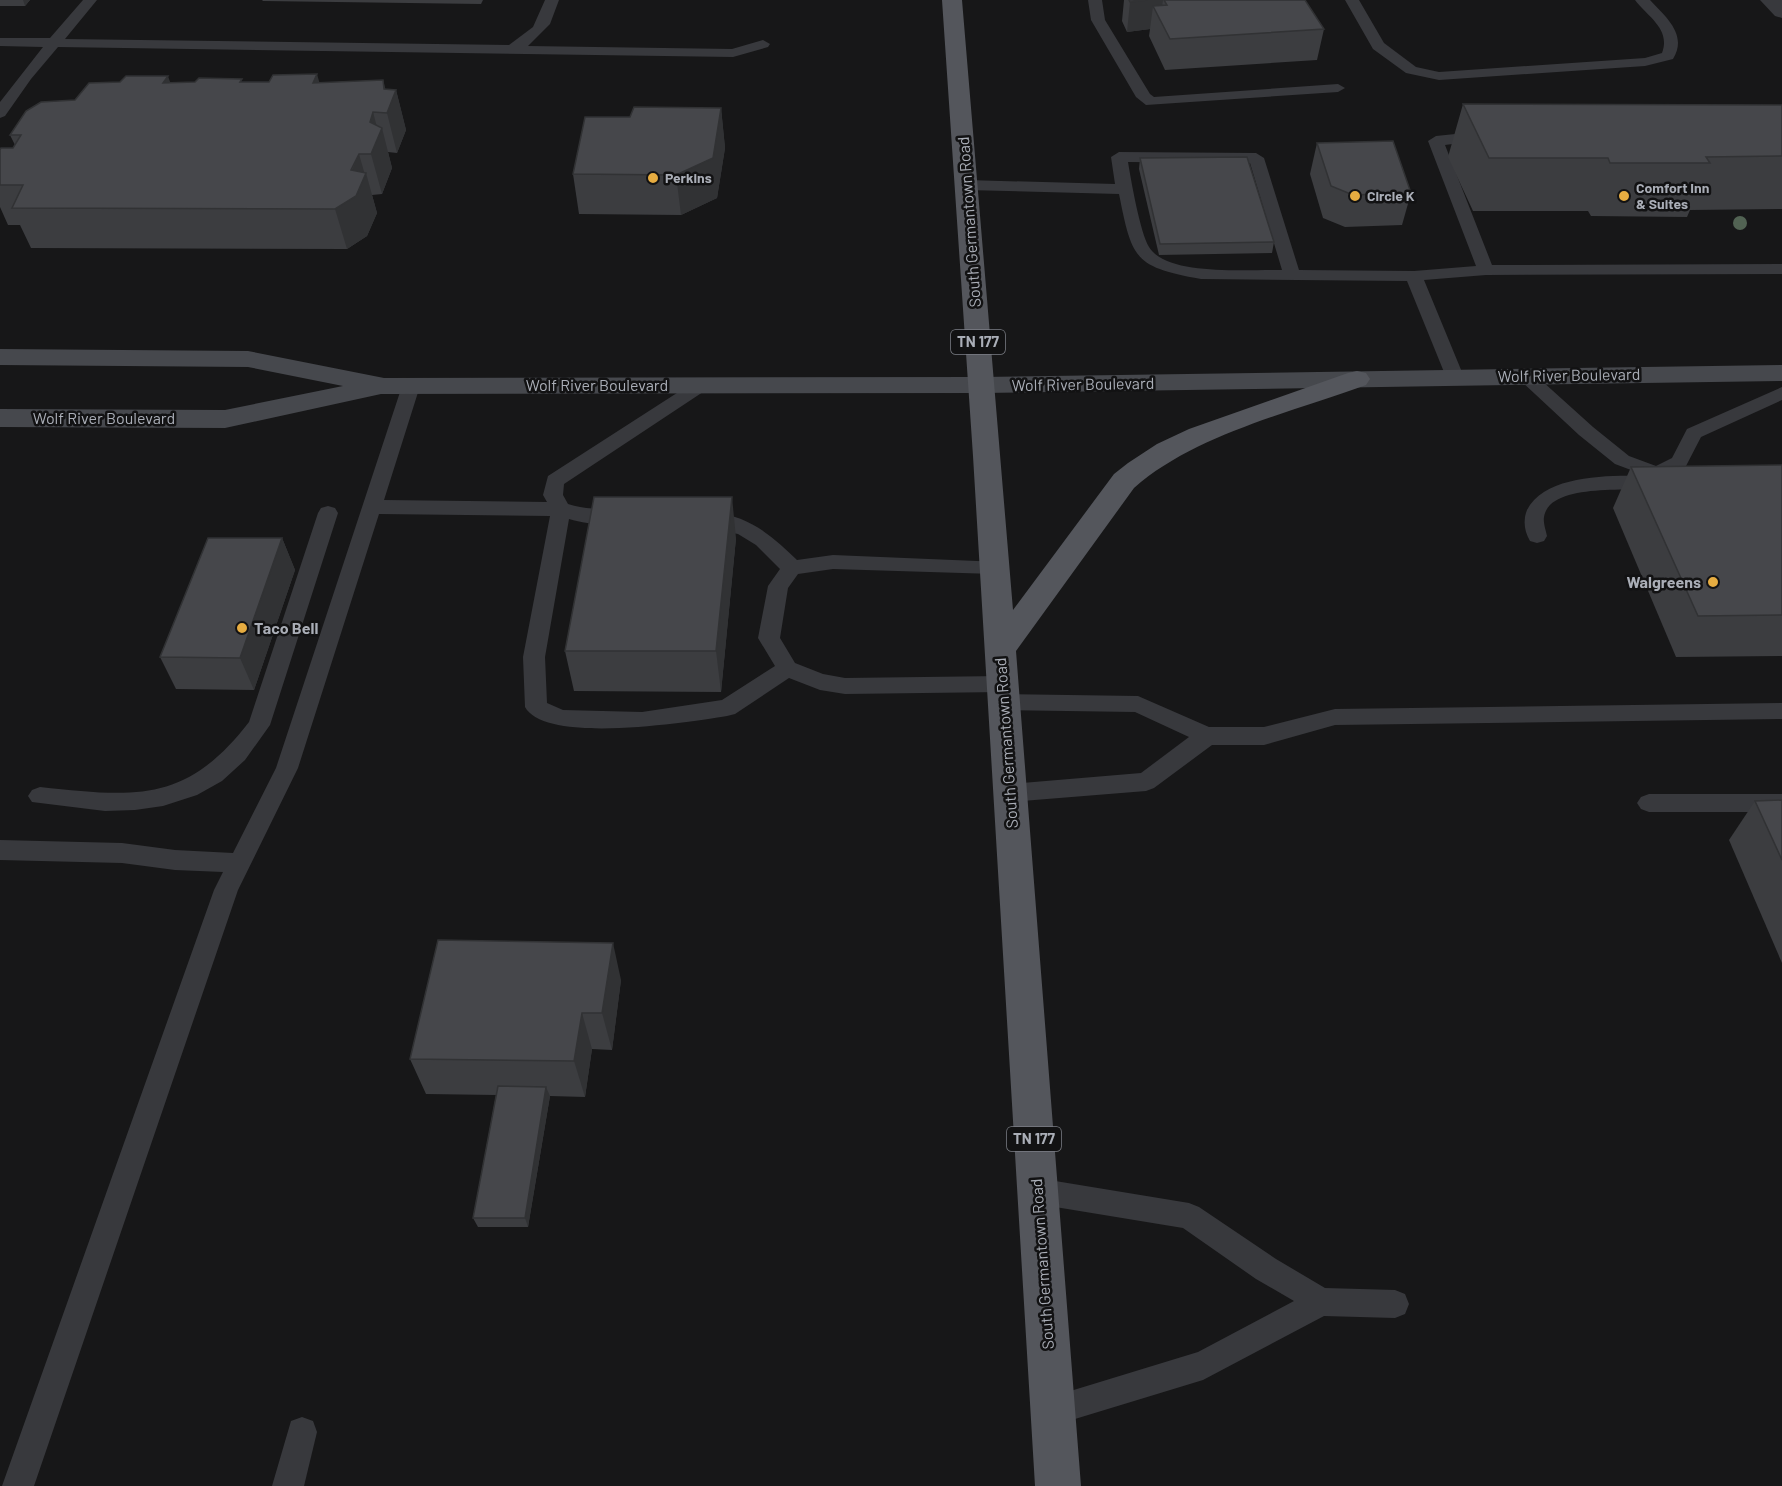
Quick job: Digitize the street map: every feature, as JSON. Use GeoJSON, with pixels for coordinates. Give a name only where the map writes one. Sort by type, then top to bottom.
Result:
{"type":"FeatureCollection","features":[{"type":"Feature","properties":{"kind":"main road","name":"South Germantown Road"},"geometry":{"type":"LineString","coordinates":[[952,0],[982,386],[1058,1486]]}},
{"type":"Feature","properties":{"kind":"main road","name":"Wolf River Boulevard"},"geometry":{"type":"LineString","coordinates":[[0,357],[248,359],[398,386],[982,386],[1782,373]]}},
{"type":"Feature","properties":{"kind":"main road"},"geometry":{"type":"LineString","coordinates":[[1000,650],[1124,481],[1146,461],[1171,446],[1204,433],[1357,379]]}},
{"type":"Feature","properties":{"kind":"main road","name":"Wolf River Boulevard"},"geometry":{"type":"LineString","coordinates":[[0,417],[225,420],[398,386]]}},
{"type":"Feature","properties":{"kind":"street"},"geometry":{"type":"LineString","coordinates":[[1770,0],[1782,12]]}},
{"type":"Feature","properties":{"kind":"lane"},"geometry":{"type":"LineString","coordinates":[[0,113],[26,76],[90,0]]}},
{"type":"Feature","properties":{"kind":"lane"},"geometry":{"type":"LineString","coordinates":[[512,50],[538,33],[546,22],[552,0]]}},
{"type":"Feature","properties":{"kind":"lane"},"geometry":{"type":"LineString","coordinates":[[1095,0],[1098,20],[1144,97],[1151,102],[1338,88]]}},
{"type":"Feature","properties":{"kind":"lane"},"geometry":{"type":"LineString","coordinates":[[1352,0],[1378,46],[1399,64],[1412,70],[1439,76],[1645,62],[1668,56],[1673,47],[1671,33],[1642,0]]}},
{"type":"Feature","properties":{"kind":"lane"},"geometry":{"type":"LineString","coordinates":[[0,42],[733,53],[763,44]]}},
{"type":"Feature","properties":{"kind":"lane"},"geometry":{"type":"LineString","coordinates":[[1486,270],[1436,141],[1505,134]]}},
{"type":"Feature","properties":{"kind":"lane"},"geometry":{"type":"LineString","coordinates":[[1293,274],[1256,158],[1119,157],[1124,189],[1126,189],[1139,249],[1151,262],[1170,269],[1201,274],[1414,276],[1486,270],[1782,269]]}},
{"type":"Feature","properties":{"kind":"lane"},"geometry":{"type":"LineString","coordinates":[[966,185],[1124,189]]}},
{"type":"Feature","properties":{"kind":"lane"},"geometry":{"type":"LineString","coordinates":[[1414,276],[1455,377]]}},
{"type":"Feature","properties":{"kind":"lane"},"geometry":{"type":"LineString","coordinates":[[1526,376],[1586,431],[1622,460],[1660,478]]}},
{"type":"Feature","properties":{"kind":"lane"},"geometry":{"type":"LineString","coordinates":[[18,1486],[226,890],[287,768],[373,507],[398,386]]}},
{"type":"Feature","properties":{"kind":"lane"},"geometry":{"type":"LineString","coordinates":[[700,386],[555,482],[553,495],[561,509],[534,657],[536,707],[560,718],[642,720],[727,708],[787,669]]}},
{"type":"Feature","properties":{"kind":"lane"},"geometry":{"type":"LineString","coordinates":[[1660,478],[1679,462],[1694,433],[1782,393]]}},
{"type":"Feature","properties":{"kind":"lane"},"geometry":{"type":"LineString","coordinates":[[1537,536],[1534,517],[1543,503],[1558,492],[1605,482],[1660,478],[1687,483]]}},
{"type":"Feature","properties":{"kind":"lane"},"geometry":{"type":"LineString","coordinates":[[373,507],[561,509],[583,516],[639,518]]}},
{"type":"Feature","properties":{"kind":"lane"},"geometry":{"type":"LineString","coordinates":[[40,796],[120,803],[149,801],[186,789],[218,774],[243,749],[259,725],[328,513]]}},
{"type":"Feature","properties":{"kind":"lane"},"geometry":{"type":"LineString","coordinates":[[684,520],[729,522],[756,532],[792,568]]}},
{"type":"Feature","properties":{"kind":"lane"},"geometry":{"type":"LineString","coordinates":[[994,567],[832,562],[792,568],[778,585],[769,638],[787,669],[820,682],[845,686],[1003,693],[1138,704],[1207,736],[1264,736],[1335,717],[1782,711]]}},
{"type":"Feature","properties":{"kind":"lane"},"geometry":{"type":"LineString","coordinates":[[1010,793],[1146,782],[1207,736]]}},
{"type":"Feature","properties":{"kind":"lane"},"geometry":{"type":"LineString","coordinates":[[1649,803],[1782,802]]}},
{"type":"Feature","properties":{"kind":"lane"},"geometry":{"type":"LineString","coordinates":[[0,850],[122,853],[175,860],[239,863]]}},
{"type":"Feature","properties":{"kind":"lane"},"geometry":{"type":"LineString","coordinates":[[1037,1191],[1189,1216],[1266,1269],[1322,1302],[1395,1304]]}},
{"type":"Feature","properties":{"kind":"lane"},"geometry":{"type":"LineString","coordinates":[[1052,1411],[1203,1365],[1322,1302]]}},
{"type":"Feature","properties":{"kind":"lane"},"geometry":{"type":"LineString","coordinates":[[288,1486],[302,1432]]}},
{"type":"Feature","properties":{"kind":"building"},"geometry":{"type":"Polygon","coordinates":[[[1164,0],[1305,0],[1324,29],[1170,39],[1153,6],[1167,5],[1164,0]]]}},
{"type":"Feature","properties":{"kind":"building"},"geometry":{"type":"Polygon","coordinates":[[[317,74],[313,83],[383,80],[384,89],[396,90],[387,113],[373,112],[370,122],[382,128],[371,154],[359,154],[351,170],[366,173],[356,196],[335,209],[12,208],[23,185],[0,185],[0,150],[1,148],[13,148],[21,135],[10,135],[26,111],[41,102],[75,100],[89,83],[120,82],[126,76],[168,76],[163,83],[195,82],[199,78],[269,82],[273,75],[317,74]]]}},
{"type":"Feature","properties":{"kind":"building"},"geometry":{"type":"Polygon","coordinates":[[[1463,104],[1782,105],[1782,156],[1706,157],[1710,163],[1610,163],[1608,158],[1489,158],[1463,104]]]}},
{"type":"Feature","properties":{"kind":"building"},"geometry":{"type":"Polygon","coordinates":[[[634,107],[721,108],[713,158],[676,175],[573,174],[585,117],[630,117],[634,107]]]}},
{"type":"Feature","properties":{"kind":"building"},"geometry":{"type":"Polygon","coordinates":[[[1393,141],[1411,193],[1353,195],[1331,186],[1317,143],[1393,141]]]}},
{"type":"Feature","properties":{"kind":"building"},"geometry":{"type":"Polygon","coordinates":[[[1247,157],[1274,242],[1160,244],[1140,158],[1247,157]]]}},
{"type":"Feature","properties":{"kind":"building"},"geometry":{"type":"Polygon","coordinates":[[[1782,465],[1782,615],[1698,616],[1631,467],[1782,465]]]}},
{"type":"Feature","properties":{"kind":"building"},"geometry":{"type":"Polygon","coordinates":[[[594,497],[732,497],[716,651],[565,651],[594,497]]]}},
{"type":"Feature","properties":{"kind":"building"},"geometry":{"type":"Polygon","coordinates":[[[208,538],[282,538],[240,658],[160,657],[208,538]]]}},
{"type":"Feature","properties":{"kind":"building"},"geometry":{"type":"Polygon","coordinates":[[[1782,800],[1782,860],[1755,801],[1782,800]]]}},
{"type":"Feature","properties":{"kind":"building"},"geometry":{"type":"Polygon","coordinates":[[[438,940],[613,943],[602,1013],[582,1013],[574,1061],[410,1059],[438,940]]]}},
{"type":"Feature","properties":{"kind":"building"},"geometry":{"type":"Polygon","coordinates":[[[498,1086],[546,1087],[525,1218],[473,1218],[498,1086]]]}},
{"type":"Feature","properties":{"kind":"place","name":"Perkins"},"geometry":{"type":"Point","coordinates":[653,178]}},
{"type":"Feature","properties":{"kind":"place","name":"Circle K"},"geometry":{"type":"Point","coordinates":[1355,196]}},
{"type":"Feature","properties":{"kind":"place","name":"Comfort Inn & Suites"},"geometry":{"type":"Point","coordinates":[1624,196]}},
{"type":"Feature","properties":{"kind":"place","name":"Walgreens"},"geometry":{"type":"Point","coordinates":[1713,582]}},
{"type":"Feature","properties":{"kind":"place","name":"Taco Bell"},"geometry":{"type":"Point","coordinates":[242,628]}}]}
